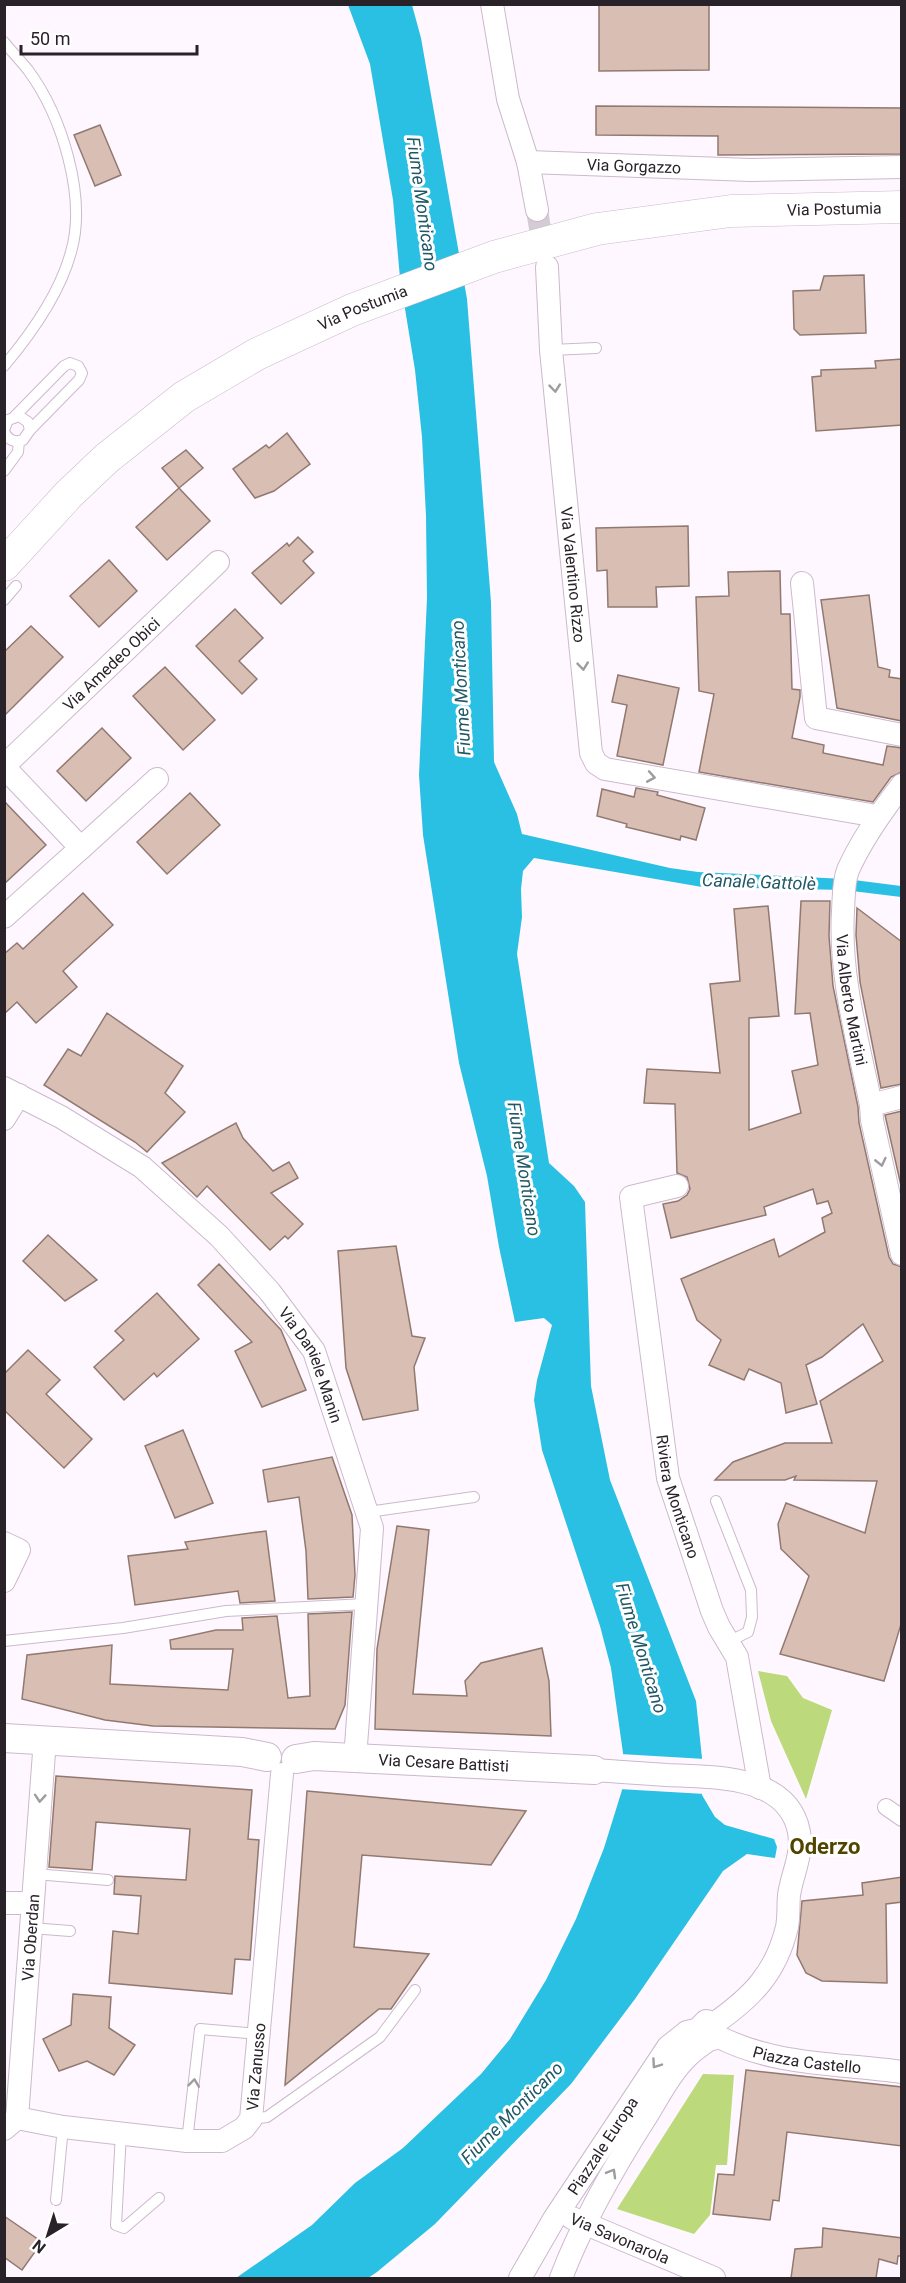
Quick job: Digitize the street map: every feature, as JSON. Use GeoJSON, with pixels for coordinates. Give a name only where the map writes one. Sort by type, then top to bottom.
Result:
{"type":"FeatureCollection","features":[{"type":"Feature","properties":{"kind":"main road","name":"Via Postumia"},"geometry":{"type":"LineString","coordinates":[[10,575],[69,494],[92,472],[184,397],[257,354],[370,303],[494,257],[597,229],[731,211],[902,207]]}},
{"type":"Feature","properties":{"kind":"street"},"geometry":{"type":"LineString","coordinates":[[492,4],[508,99],[528,162],[537,210]]}},
{"type":"Feature","properties":{"kind":"street","name":"Via Gorgazzo"},"geometry":{"type":"LineString","coordinates":[[528,162],[752,170],[902,167]]}},
{"type":"Feature","properties":{"kind":"street","name":"Via Valentino Rizzo"},"geometry":{"type":"LineString","coordinates":[[547,267],[551,350],[591,753],[596,763],[606,769],[877,816]]}},
{"type":"Feature","properties":{"kind":"street","name":"Via Amedeo Obici"},"geometry":{"type":"LineString","coordinates":[[81,848],[4,766],[218,562]]}},
{"type":"Feature","properties":{"kind":"street"},"geometry":{"type":"LineString","coordinates":[[802,584],[816,718],[902,735]]}},
{"type":"Feature","properties":{"kind":"street"},"geometry":{"type":"LineString","coordinates":[[4,917],[157,779]]}},
{"type":"Feature","properties":{"kind":"street"},"geometry":{"type":"LineString","coordinates":[[877,816],[902,785]]}},
{"type":"Feature","properties":{"kind":"street","name":"Via Alberto Martini"},"geometry":{"type":"LineString","coordinates":[[877,816],[848,871],[844,894],[842,954],[872,1120],[902,1254]]}},
{"type":"Feature","properties":{"kind":"street","name":"Via Daniele Manin"},"geometry":{"type":"LineString","coordinates":[[4,1119],[12,1092],[61,1117],[142,1167],[219,1236],[270,1292],[314,1351],[372,1528],[355,1759]]}},
{"type":"Feature","properties":{"kind":"street"},"geometry":{"type":"LineString","coordinates":[[871,1105],[902,1097]]}},
{"type":"Feature","properties":{"kind":"street","name":"Riviera Monticano"},"geometry":{"type":"LineString","coordinates":[[677,1186],[631,1197],[668,1478],[712,1611],[739,1667],[760,1788]]}},
{"type":"Feature","properties":{"kind":"street"},"geometry":{"type":"LineString","coordinates":[[4,1543],[19,1550],[4,1581]]}},
{"type":"Feature","properties":{"kind":"street","name":"Via Cesare Battisti"},"geometry":{"type":"LineString","coordinates":[[4,1738],[243,1752],[282,1763],[314,1756],[594,1770]]}},
{"type":"Feature","properties":{"kind":"street","name":"Via Oberdan"},"geometry":{"type":"LineString","coordinates":[[11,2124],[31,1928],[45,1739]]}},
{"type":"Feature","properties":{"kind":"street","name":"Via Zanusso"},"geometry":{"type":"LineString","coordinates":[[11,2124],[63,2127],[187,2141],[222,2141],[244,2128],[251,2119],[282,1763]]}},
{"type":"Feature","properties":{"kind":"street"},"geometry":{"type":"LineString","coordinates":[[561,2278],[580,2235],[636,2133],[671,2076],[710,2031],[761,1984],[778,1957],[788,1925],[790,1893],[798,1861],[798,1830],[787,1807],[775,1796],[760,1788],[726,1779],[594,1770]]}},
{"type":"Feature","properties":{"kind":"street"},"geometry":{"type":"LineString","coordinates":[[886,1807],[902,1818]]}},
{"type":"Feature","properties":{"kind":"street"},"geometry":{"type":"LineString","coordinates":[[4,1903],[32,1903]]}},
{"type":"Feature","properties":{"kind":"street","name":"Piazza Castello"},"geometry":{"type":"LineString","coordinates":[[710,2031],[737,2047],[785,2060],[902,2072]]}},
{"type":"Feature","properties":{"kind":"street","name":"Piazzale Europa"},"geometry":{"type":"LineString","coordinates":[[519,2278],[554,2219],[668,2047],[687,2032],[710,2031]]}},
{"type":"Feature","properties":{"kind":"street","name":"Via Savonarola"},"geometry":{"type":"LineString","coordinates":[[554,2219],[580,2235],[714,2278]]}},
{"type":"Feature","properties":{"kind":"lane"},"geometry":{"type":"LineString","coordinates":[[4,42],[29,72],[50,109],[70,161],[76,206],[71,252],[54,293],[27,338],[4,366]]}},
{"type":"Feature","properties":{"kind":"lane"},"geometry":{"type":"LineString","coordinates":[[551,350],[596,348]]}},
{"type":"Feature","properties":{"kind":"lane"},"geometry":{"type":"LineString","coordinates":[[70,363],[78,366],[82,373],[79,380],[30,430],[27,437],[19,441],[8,438],[5,428],[8,420],[15,416],[64,366],[70,363]]}},
{"type":"Feature","properties":{"kind":"lane"},"geometry":{"type":"LineString","coordinates":[[15,416],[26,419],[30,430]]}},
{"type":"Feature","properties":{"kind":"lane"},"geometry":{"type":"LineString","coordinates":[[4,471],[18,452],[19,441]]}},
{"type":"Feature","properties":{"kind":"lane"},"geometry":{"type":"LineString","coordinates":[[4,600],[10,575]]}},
{"type":"Feature","properties":{"kind":"lane"},"geometry":{"type":"LineString","coordinates":[[368,1512],[474,1497]]}},
{"type":"Feature","properties":{"kind":"lane"},"geometry":{"type":"LineString","coordinates":[[716,1501],[751,1590],[752,1617],[748,1632],[728,1642]]}},
{"type":"Feature","properties":{"kind":"lane"},"geometry":{"type":"LineString","coordinates":[[4,1641],[123,1628],[226,1611],[366,1604]]}},
{"type":"Feature","properties":{"kind":"lane"},"geometry":{"type":"LineString","coordinates":[[35,1874],[108,1881]]}},
{"type":"Feature","properties":{"kind":"lane"},"geometry":{"type":"LineString","coordinates":[[31,1928],[70,1931]]}},
{"type":"Feature","properties":{"kind":"lane"},"geometry":{"type":"LineString","coordinates":[[251,2119],[267,2117],[380,2037],[415,1990]]}},
{"type":"Feature","properties":{"kind":"lane"},"geometry":{"type":"LineString","coordinates":[[187,2141],[200,2029],[259,2034]]}},
{"type":"Feature","properties":{"kind":"lane"},"geometry":{"type":"LineString","coordinates":[[56,2200],[63,2127]]}},
{"type":"Feature","properties":{"kind":"lane"},"geometry":{"type":"LineString","coordinates":[[121,2133],[116,2225],[124,2229],[159,2198]]}},
{"type":"Feature","properties":{"kind":"green space"},"geometry":{"type":"Polygon","coordinates":[[[758,1671],[787,1676],[803,1698],[832,1710],[806,1799],[771,1721],[758,1671]]]}},
{"type":"Feature","properties":{"kind":"green space"},"geometry":{"type":"Polygon","coordinates":[[[703,2074],[734,2075],[727,2165],[716,2165],[710,2215],[694,2234],[617,2209],[703,2074]]]}},
{"type":"Feature","properties":{"kind":"water"},"geometry":{"type":"Polygon","coordinates":[[[348,5],[412,5],[421,38],[467,299],[491,602],[494,762],[517,814],[522,834],[670,868],[698,872],[846,879],[901,886],[901,897],[844,890],[702,887],[534,858],[523,871],[522,917],[517,954],[549,1163],[574,1186],[585,1202],[591,1386],[610,1480],[696,1701],[702,1758],[702,1795],[715,1817],[725,1825],[774,1839],[777,1847],[775,1858],[747,1854],[723,1871],[635,1999],[571,2084],[435,2224],[377,2272],[368,2278],[236,2278],[312,2225],[355,2183],[403,2148],[481,2074],[510,2039],[546,1980],[576,1919],[604,1848],[622,1790],[623,1753],[611,1668],[600,1626],[542,1450],[534,1400],[552,1325],[544,1318],[515,1322],[487,1176],[459,1063],[423,835],[419,775],[427,598],[422,437],[415,370],[400,278],[393,200],[370,64],[348,5]]]}},
{"type":"Feature","properties":{"kind":"pier"},"geometry":{"type":"Polygon","coordinates":[[[620,1754],[705,1759],[705,1794],[619,1789],[620,1754]]]}},
{"type":"Feature","properties":{"kind":"building"},"geometry":{"type":"Polygon","coordinates":[[[599,4],[709,4],[709,70],[599,71],[599,4]]]}},
{"type":"Feature","properties":{"kind":"building"},"geometry":{"type":"Polygon","coordinates":[[[596,106],[902,108],[902,154],[718,155],[718,136],[596,135],[596,106]]]}},
{"type":"Feature","properties":{"kind":"building"},"geometry":{"type":"Polygon","coordinates":[[[100,125],[121,175],[95,186],[74,135],[100,125]]]}},
{"type":"Feature","properties":{"kind":"building"},"geometry":{"type":"Polygon","coordinates":[[[864,275],[866,333],[800,335],[794,329],[793,291],[820,290],[824,276],[864,275]]]}},
{"type":"Feature","properties":{"kind":"building"},"geometry":{"type":"Polygon","coordinates":[[[902,359],[902,425],[816,431],[812,377],[821,376],[821,370],[876,368],[875,361],[902,359]]]}},
{"type":"Feature","properties":{"kind":"building"},"geometry":{"type":"Polygon","coordinates":[[[287,433],[310,464],[274,491],[255,498],[233,469],[266,445],[269,448],[287,433]]]}},
{"type":"Feature","properties":{"kind":"building"},"geometry":{"type":"Polygon","coordinates":[[[186,450],[203,468],[179,488],[162,468],[186,450]]]}},
{"type":"Feature","properties":{"kind":"building"},"geometry":{"type":"Polygon","coordinates":[[[179,488],[210,521],[167,560],[136,527],[179,488]]]}},
{"type":"Feature","properties":{"kind":"building"},"geometry":{"type":"Polygon","coordinates":[[[688,526],[689,586],[656,587],[657,607],[608,607],[607,570],[597,571],[596,528],[688,526]]]}},
{"type":"Feature","properties":{"kind":"building"},"geometry":{"type":"Polygon","coordinates":[[[298,537],[313,552],[303,561],[314,573],[281,604],[252,573],[287,543],[289,546],[298,537]]]}},
{"type":"Feature","properties":{"kind":"building"},"geometry":{"type":"Polygon","coordinates":[[[109,560],[137,591],[99,627],[70,596],[109,560]]]}},
{"type":"Feature","properties":{"kind":"building"},"geometry":{"type":"Polygon","coordinates":[[[780,571],[781,614],[790,614],[792,689],[800,690],[792,738],[824,745],[823,753],[883,765],[887,746],[902,748],[902,772],[891,777],[873,802],[699,772],[714,694],[699,691],[696,597],[729,596],[728,572],[780,571]]]}},
{"type":"Feature","properties":{"kind":"building"},"geometry":{"type":"Polygon","coordinates":[[[869,595],[878,667],[890,670],[889,677],[902,679],[902,721],[837,708],[821,600],[869,595]]]}},
{"type":"Feature","properties":{"kind":"building"},"geometry":{"type":"Polygon","coordinates":[[[235,609],[263,638],[239,661],[257,679],[242,694],[196,646],[235,609]]]}},
{"type":"Feature","properties":{"kind":"building"},"geometry":{"type":"Polygon","coordinates":[[[31,626],[63,657],[4,716],[4,652],[31,626]]]}},
{"type":"Feature","properties":{"kind":"building"},"geometry":{"type":"Polygon","coordinates":[[[165,667],[215,720],[183,750],[133,696],[165,667]]]}},
{"type":"Feature","properties":{"kind":"building"},"geometry":{"type":"Polygon","coordinates":[[[618,675],[679,688],[663,765],[617,756],[627,705],[612,702],[618,675]]]}},
{"type":"Feature","properties":{"kind":"building"},"geometry":{"type":"Polygon","coordinates":[[[102,728],[131,758],[86,801],[57,771],[102,728]]]}},
{"type":"Feature","properties":{"kind":"building"},"geometry":{"type":"Polygon","coordinates":[[[636,788],[658,792],[657,795],[705,808],[696,840],[681,836],[680,840],[626,827],[627,824],[597,816],[602,789],[634,797],[636,788]]]}},
{"type":"Feature","properties":{"kind":"building"},"geometry":{"type":"Polygon","coordinates":[[[190,793],[220,825],[167,874],[137,842],[190,793]]]}},
{"type":"Feature","properties":{"kind":"building"},"geometry":{"type":"Polygon","coordinates":[[[4,801],[46,845],[4,884],[4,801]]]}},
{"type":"Feature","properties":{"kind":"building"},"geometry":{"type":"Polygon","coordinates":[[[83,893],[113,925],[63,971],[77,987],[36,1023],[17,1002],[4,1014],[4,954],[17,943],[23,949],[83,893]]]}},
{"type":"Feature","properties":{"kind":"building"},"geometry":{"type":"Polygon","coordinates":[[[801,901],[830,901],[829,936],[833,986],[858,1107],[859,1123],[889,1257],[893,1264],[902,1267],[902,1621],[884,1681],[780,1654],[809,1576],[781,1549],[778,1524],[786,1503],[865,1533],[877,1481],[794,1480],[796,1476],[785,1480],[715,1480],[733,1462],[785,1443],[832,1443],[820,1401],[883,1361],[863,1324],[822,1357],[806,1365],[817,1404],[786,1413],[781,1383],[749,1369],[744,1380],[709,1365],[721,1340],[697,1320],[681,1279],[774,1239],[779,1257],[825,1232],[822,1218],[832,1213],[828,1201],[817,1204],[813,1189],[764,1207],[766,1215],[671,1238],[663,1204],[678,1201],[687,1195],[690,1189],[687,1177],[677,1173],[675,1104],[644,1103],[647,1069],[720,1073],[710,984],[740,981],[734,909],[768,906],[779,1016],[749,1018],[749,1130],[801,1113],[792,1071],[818,1065],[810,1013],[795,1014],[801,901]]]}},
{"type":"Feature","properties":{"kind":"building"},"geometry":{"type":"Polygon","coordinates":[[[857,908],[902,942],[902,1084],[881,1088],[860,982],[856,935],[857,908]]]}},
{"type":"Feature","properties":{"kind":"building"},"geometry":{"type":"Polygon","coordinates":[[[107,1013],[183,1066],[165,1093],[185,1112],[147,1152],[135,1142],[44,1085],[68,1049],[81,1056],[107,1013]]]}},
{"type":"Feature","properties":{"kind":"building"},"geometry":{"type":"Polygon","coordinates":[[[902,1111],[902,1190],[885,1115],[902,1111]]]}},
{"type":"Feature","properties":{"kind":"building"},"geometry":{"type":"Polygon","coordinates":[[[236,1123],[243,1138],[273,1171],[289,1162],[298,1178],[271,1193],[303,1224],[288,1239],[285,1236],[270,1250],[207,1186],[197,1197],[162,1163],[236,1123]]]}},
{"type":"Feature","properties":{"kind":"building"},"geometry":{"type":"Polygon","coordinates":[[[48,1235],[97,1280],[65,1301],[23,1261],[48,1235]]]}},
{"type":"Feature","properties":{"kind":"building"},"geometry":{"type":"Polygon","coordinates":[[[396,1246],[412,1336],[425,1338],[414,1367],[418,1410],[363,1420],[346,1368],[338,1251],[396,1246]]]}},
{"type":"Feature","properties":{"kind":"building"},"geometry":{"type":"Polygon","coordinates":[[[219,1264],[281,1330],[306,1390],[262,1407],[235,1351],[252,1342],[198,1285],[219,1264]]]}},
{"type":"Feature","properties":{"kind":"building"},"geometry":{"type":"Polygon","coordinates":[[[157,1293],[199,1339],[157,1377],[154,1373],[124,1400],[94,1367],[124,1340],[115,1331],[157,1293]]]}},
{"type":"Feature","properties":{"kind":"building"},"geometry":{"type":"Polygon","coordinates":[[[28,1350],[60,1380],[46,1394],[92,1439],[64,1468],[4,1410],[4,1374],[28,1350]]]}},
{"type":"Feature","properties":{"kind":"building"},"geometry":{"type":"Polygon","coordinates":[[[183,1430],[213,1503],[175,1518],[145,1446],[183,1430]]]}},
{"type":"Feature","properties":{"kind":"building"},"geometry":{"type":"Polygon","coordinates":[[[332,1457],[352,1515],[355,1575],[353,1597],[308,1599],[306,1551],[299,1497],[268,1502],[263,1470],[332,1457]]]}},
{"type":"Feature","properties":{"kind":"building"},"geometry":{"type":"Polygon","coordinates":[[[397,1526],[429,1530],[413,1694],[467,1696],[465,1681],[481,1663],[542,1648],[549,1681],[551,1736],[375,1729],[377,1649],[397,1526]]]}},
{"type":"Feature","properties":{"kind":"building"},"geometry":{"type":"Polygon","coordinates":[[[266,1531],[275,1601],[240,1603],[238,1591],[135,1605],[128,1556],[188,1549],[185,1542],[266,1531]]]}},
{"type":"Feature","properties":{"kind":"building"},"geometry":{"type":"Polygon","coordinates":[[[352,1612],[345,1705],[335,1729],[153,1726],[105,1720],[22,1699],[27,1655],[112,1645],[110,1684],[228,1690],[233,1649],[171,1649],[170,1640],[216,1630],[243,1630],[242,1618],[277,1616],[288,1698],[310,1696],[308,1614],[352,1612]]]}},
{"type":"Feature","properties":{"kind":"building"},"geometry":{"type":"Polygon","coordinates":[[[56,1776],[252,1790],[248,1839],[259,1840],[250,1960],[235,1959],[232,1994],[109,1983],[113,1931],[138,1934],[141,1896],[114,1894],[115,1876],[186,1880],[190,1829],[96,1822],[92,1870],[49,1867],[56,1776]]]}},
{"type":"Feature","properties":{"kind":"building"},"geometry":{"type":"Polygon","coordinates":[[[307,1791],[526,1811],[491,1865],[362,1855],[354,1947],[429,1954],[391,2009],[379,2009],[285,2085],[307,1791]]]}},
{"type":"Feature","properties":{"kind":"building"},"geometry":{"type":"Polygon","coordinates":[[[902,1877],[902,1902],[886,1904],[887,1983],[822,1981],[806,1973],[797,1955],[802,1901],[863,1895],[862,1883],[902,1877]]]}},
{"type":"Feature","properties":{"kind":"building"},"geometry":{"type":"Polygon","coordinates":[[[73,1994],[111,1997],[109,2028],[135,2045],[114,2075],[87,2061],[59,2071],[43,2039],[71,2025],[73,1994]]]}},
{"type":"Feature","properties":{"kind":"building"},"geometry":{"type":"Polygon","coordinates":[[[746,2070],[902,2087],[902,2146],[787,2132],[779,2201],[773,2200],[770,2220],[713,2214],[718,2174],[734,2175],[746,2070]]]}},
{"type":"Feature","properties":{"kind":"building"},"geometry":{"type":"Polygon","coordinates":[[[4,2216],[42,2242],[22,2270],[4,2257],[4,2216]]]}},
{"type":"Feature","properties":{"kind":"building"},"geometry":{"type":"Polygon","coordinates":[[[823,2228],[902,2238],[902,2256],[898,2256],[897,2264],[879,2259],[876,2278],[791,2278],[795,2249],[822,2247],[823,2228]]]}},
{"type":"Feature","properties":{"kind":"tunnel"},"geometry":{"type":"LineString","coordinates":[[537,210],[545,259]]}},
{"type":"Feature","properties":{"kind":"district","name":"Oderzo"},"geometry":{"type":"Point","coordinates":[825,1846]}},
{"type":"Feature","properties":{"kind":"water label","name":"Fiume Monticano"},"geometry":{"type":"Point","coordinates":[422,204]}},
{"type":"Feature","properties":{"kind":"water label","name":"Fiume Monticano"},"geometry":{"type":"Point","coordinates":[461,688]}},
{"type":"Feature","properties":{"kind":"water label","name":"Canale Gattolè"},"geometry":{"type":"Point","coordinates":[759,882]}},
{"type":"Feature","properties":{"kind":"water label","name":"Fiume Monticano"},"geometry":{"type":"Point","coordinates":[524,1169]}},
{"type":"Feature","properties":{"kind":"water label","name":"Fiume Monticano"},"geometry":{"type":"Point","coordinates":[641,1648]}},
{"type":"Feature","properties":{"kind":"water label","name":"Fiume Monticano"},"geometry":{"type":"Point","coordinates":[512,2113]}}]}
